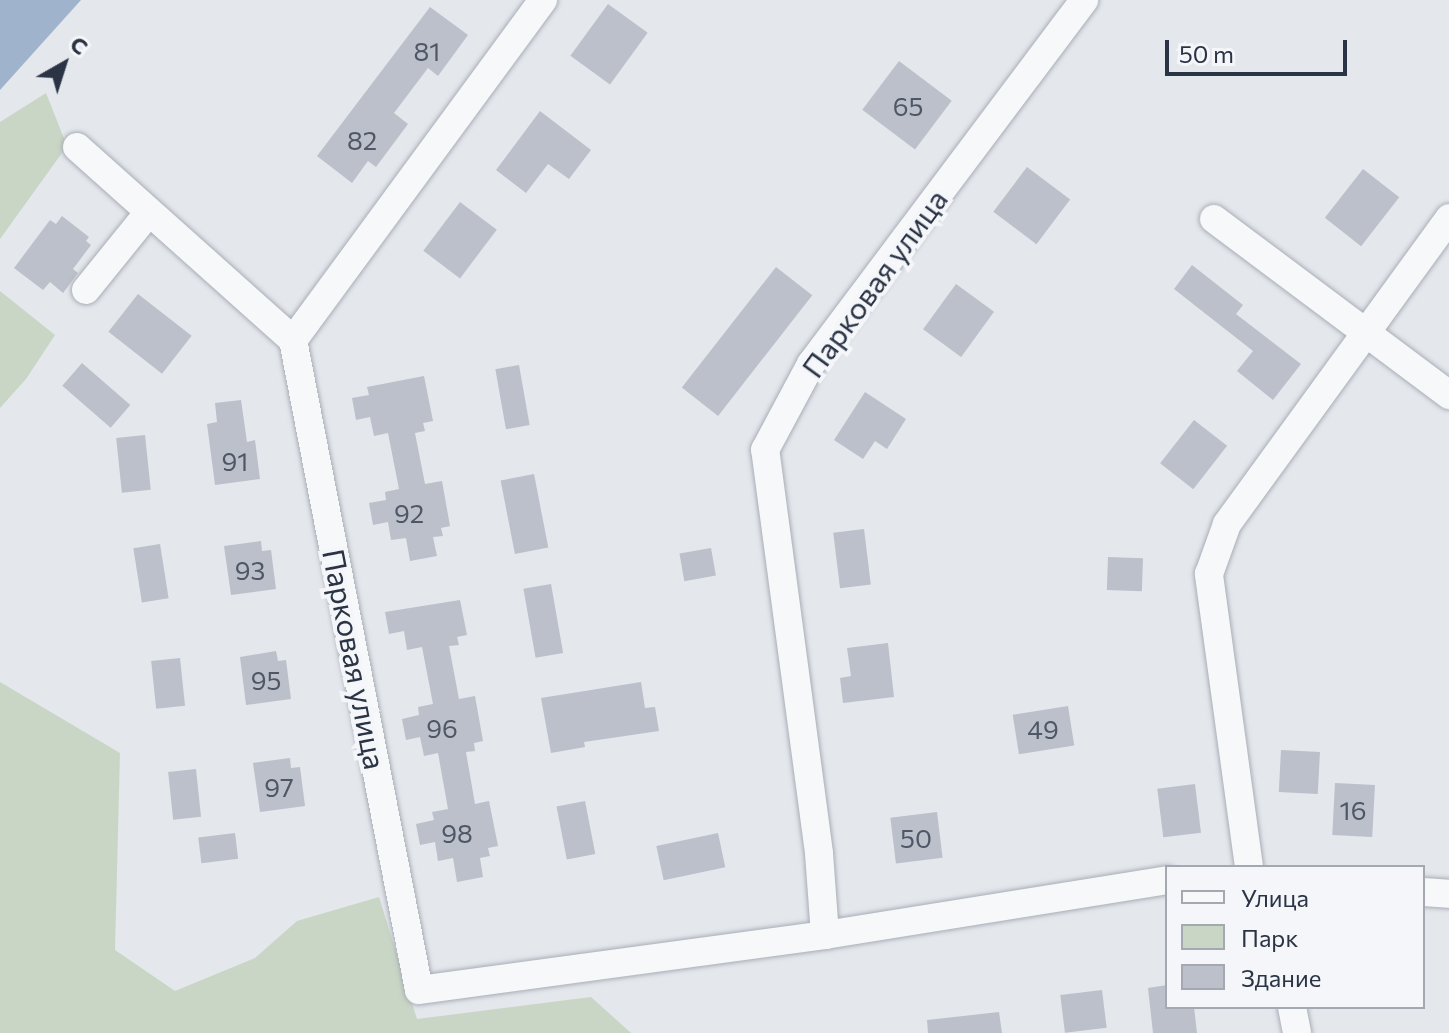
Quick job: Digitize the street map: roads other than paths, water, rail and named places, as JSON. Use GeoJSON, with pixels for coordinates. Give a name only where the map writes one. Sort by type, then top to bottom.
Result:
{"type":"FeatureCollection","features":[{"type":"Feature","properties":{"kind":"street"},"geometry":{"type":"LineString","coordinates":[[77,147],[293,340],[543,0]]}},
{"type":"Feature","properties":{"kind":"street","name":"Парковая улица"},"geometry":{"type":"LineString","coordinates":[[825,935],[819,853],[765,450],[811,364],[1084,0]]}},
{"type":"Feature","properties":{"kind":"street"},"geometry":{"type":"LineString","coordinates":[[86,290],[149,212]]}},
{"type":"Feature","properties":{"kind":"street"},"geometry":{"type":"LineString","coordinates":[[1249,865],[1209,574],[1227,524],[1449,218]]}},
{"type":"Feature","properties":{"kind":"street"},"geometry":{"type":"LineString","coordinates":[[1214,219],[1449,395]]}},
{"type":"Feature","properties":{"kind":"street","name":"Парковая улица"},"geometry":{"type":"LineString","coordinates":[[293,340],[419,990],[825,935],[1165,880]]}},
{"type":"Feature","properties":{"kind":"street"},"geometry":{"type":"LineString","coordinates":[[1425,892],[1449,894]]}},
{"type":"Feature","properties":{"kind":"street"},"geometry":{"type":"LineString","coordinates":[[1292,1009],[1297,1033]]}},
{"type":"Feature","properties":{"kind":"water"},"geometry":{"type":"Polygon","coordinates":[[[0,0],[81,0],[0,90],[0,0]]]}}]}
